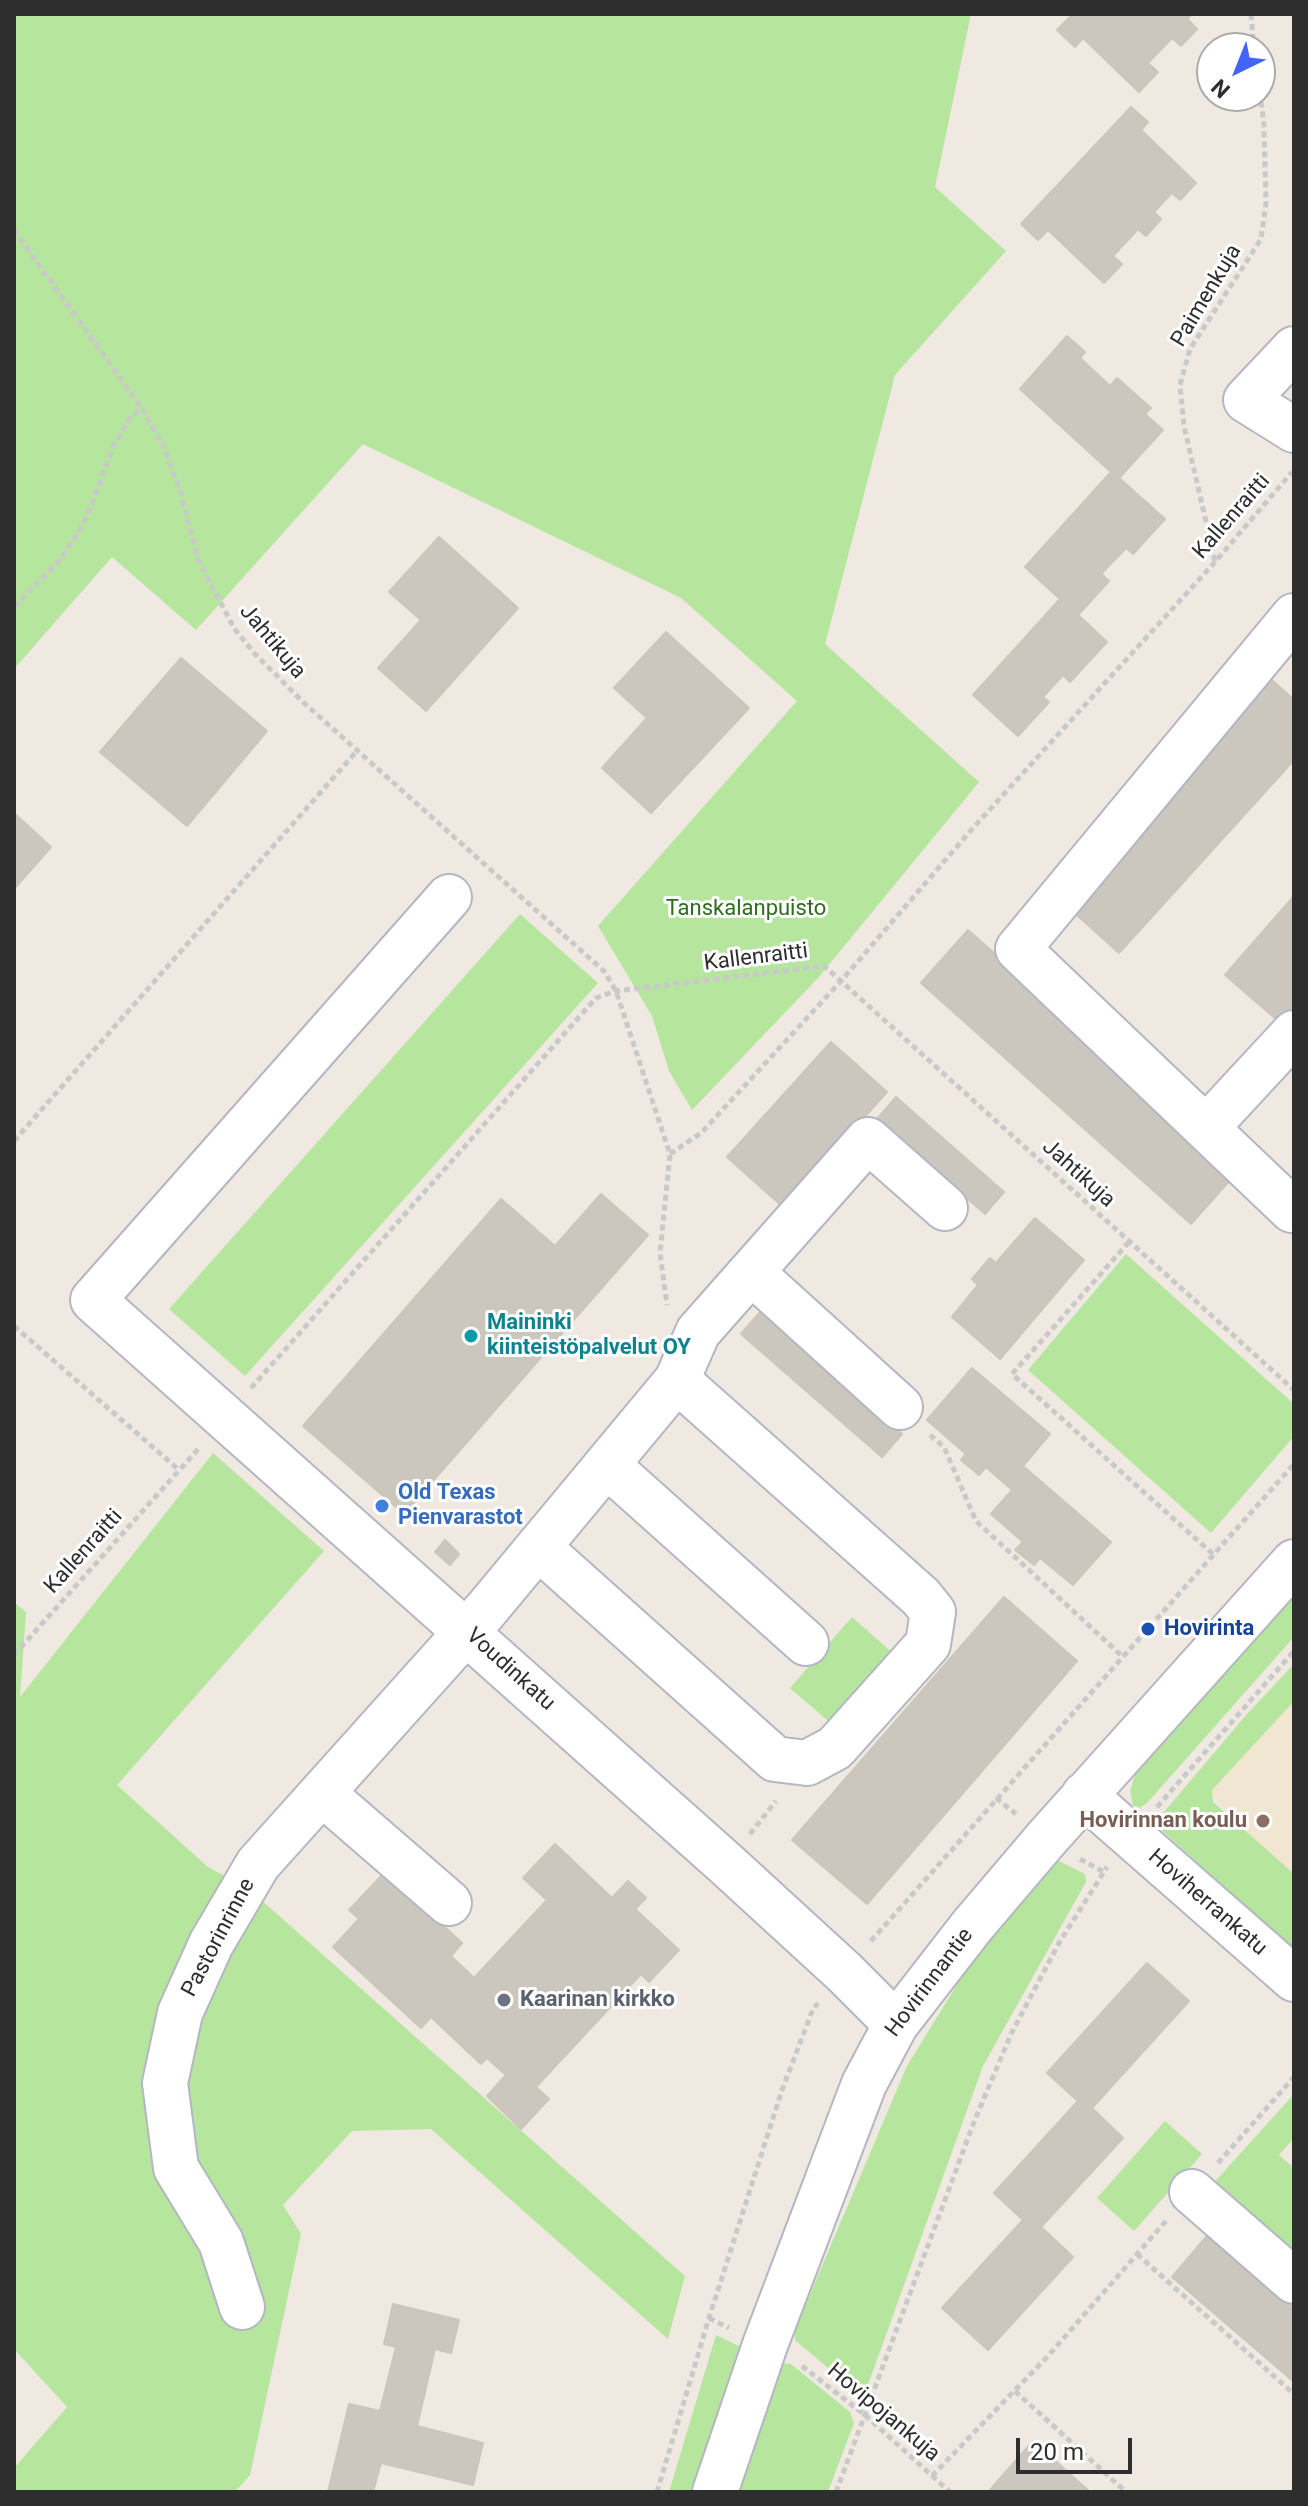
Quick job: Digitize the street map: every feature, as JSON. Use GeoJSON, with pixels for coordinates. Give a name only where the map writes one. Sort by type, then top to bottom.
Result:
{"type":"FeatureCollection","features":[{"type":"Feature","properties":{"kind":"street"},"geometry":{"type":"LineString","coordinates":[[1294,349],[1246,400],[1294,430]]}},
{"type":"Feature","properties":{"kind":"street"},"geometry":{"type":"LineString","coordinates":[[1294,616],[1018,949],[1292,1210],[1294,1208]]}},
{"type":"Feature","properties":{"kind":"street","name":"Voudinkatu"},"geometry":{"type":"LineString","coordinates":[[449,897],[93,1300],[467,1631],[844,1972],[896,2024]]}},
{"type":"Feature","properties":{"kind":"street"},"geometry":{"type":"LineString","coordinates":[[1206,1128],[1294,1033]]}},
{"type":"Feature","properties":{"kind":"street","name":"Pastorinrinne"},"geometry":{"type":"LineString","coordinates":[[242,2307],[221,2242],[176,2168],[165,2083],[180,2013],[211,1944],[258,1864],[322,1793],[407,1675],[467,1631],[538,1547],[677,1380],[698,1332],[868,1140],[945,1208]]}},
{"type":"Feature","properties":{"kind":"street"},"geometry":{"type":"LineString","coordinates":[[751,1272],[900,1407]]}},
{"type":"Feature","properties":{"kind":"street"},"geometry":{"type":"LineString","coordinates":[[538,1547],[775,1759],[807,1763],[835,1748],[928,1644],[933,1612],[921,1597],[677,1380]]}},
{"type":"Feature","properties":{"kind":"street"},"geometry":{"type":"LineString","coordinates":[[607,1465],[806,1643]]}},
{"type":"Feature","properties":{"kind":"street","name":"Hovirinnantie"},"geometry":{"type":"LineString","coordinates":[[715,2492],[765,2345],[864,2084],[896,2024],[972,1926],[1084,1795],[1294,1562]]}},
{"type":"Feature","properties":{"kind":"street"},"geometry":{"type":"LineString","coordinates":[[322,1793],[449,1903]]}},
{"type":"Feature","properties":{"kind":"street","name":"Hoviherrankatu"},"geometry":{"type":"LineString","coordinates":[[1084,1795],[1294,1979]]}},
{"type":"Feature","properties":{"kind":"street"},"geometry":{"type":"LineString","coordinates":[[1192,2192],[1294,2281]]}},
{"type":"Feature","properties":{"kind":"path","name":"Paimenkuja"},"geometry":{"type":"LineString","coordinates":[[1215,562],[1184,426],[1180,385],[1190,349],[1261,239],[1266,203],[1262,112]]}},
{"type":"Feature","properties":{"kind":"path","name":"Jahtikuja"},"geometry":{"type":"LineString","coordinates":[[14,230],[141,407],[163,445],[179,487],[198,559],[234,628],[279,679],[356,752],[604,971],[616,991],[670,1154]]}},
{"type":"Feature","properties":{"kind":"path"},"geometry":{"type":"LineString","coordinates":[[14,607],[61,559],[77,534],[89,512],[113,447],[128,421],[141,407]]}},
{"type":"Feature","properties":{"kind":"path","name":"Kallenraitti"},"geometry":{"type":"LineString","coordinates":[[225,1418],[596,998],[616,991],[824,966],[841,981],[973,828],[1215,562],[1294,470]]}},
{"type":"Feature","properties":{"kind":"path"},"geometry":{"type":"LineString","coordinates":[[14,1141],[356,752]]}},
{"type":"Feature","properties":{"kind":"path","name":"Jahtikuja"},"geometry":{"type":"LineString","coordinates":[[841,981],[1294,1390]]}},
{"type":"Feature","properties":{"kind":"path"},"geometry":{"type":"LineString","coordinates":[[668,1309],[660,1253],[670,1154],[701,1133],[841,981]]}},
{"type":"Feature","properties":{"kind":"path"},"geometry":{"type":"LineString","coordinates":[[1129,1242],[1012,1374],[1214,1555]]}},
{"type":"Feature","properties":{"kind":"path","name":"Kallenraitti"},"geometry":{"type":"LineString","coordinates":[[14,1326],[179,1470],[14,1655]]}},
{"type":"Feature","properties":{"kind":"path"},"geometry":{"type":"LineString","coordinates":[[900,1407],[944,1447],[976,1521],[1123,1657]]}},
{"type":"Feature","properties":{"kind":"path"},"geometry":{"type":"LineString","coordinates":[[657,2492],[782,2090],[813,2009],[1294,1464]]}},
{"type":"Feature","properties":{"kind":"path"},"geometry":{"type":"LineString","coordinates":[[836,2492],[974,2122],[1011,2034],[1059,1943],[1104,1872],[1132,1836],[1294,1651]]}},
{"type":"Feature","properties":{"kind":"path"},"geometry":{"type":"LineString","coordinates":[[932,2476],[1048,2356],[1294,2077]]}},
{"type":"Feature","properties":{"kind":"path"},"geometry":{"type":"LineString","coordinates":[[1137,2254],[1294,2394]]}},
{"type":"Feature","properties":{"kind":"path","name":"Hovipojankuja"},"geometry":{"type":"LineString","coordinates":[[794,2360],[865,2415],[950,2492]]}},
{"type":"Feature","properties":{"kind":"path"},"geometry":{"type":"LineString","coordinates":[[1015,2391],[1126,2492]]}},
{"type":"Feature","properties":{"kind":"shaded area","name":"Hovirinnan koulu"},"geometry":{"type":"Polygon","coordinates":[[[1294,1690],[1294,1889],[1259,1856],[1206,1785],[1294,1690]]]}},
{"type":"Feature","properties":{"kind":"green space","name":"Tanskalanpuisto"},"geometry":{"type":"Polygon","coordinates":[[[14,14],[971,14],[935,187],[1006,251],[895,375],[825,644],[979,782],[818,978],[692,1110],[669,1071],[652,1016],[598,926],[797,701],[681,598],[363,444],[196,630],[112,557],[14,669],[14,14]]]}},
{"type":"Feature","properties":{"kind":"green space"},"geometry":{"type":"Polygon","coordinates":[[[520,914],[598,983],[245,1376],[169,1309],[520,914]]]}},
{"type":"Feature","properties":{"kind":"green space"},"geometry":{"type":"Polygon","coordinates":[[[1126,1254],[1294,1404],[1294,1436],[1211,1533],[1028,1370],[1126,1254]]]}},
{"type":"Feature","properties":{"kind":"green space"},"geometry":{"type":"Polygon","coordinates":[[[213,1453],[324,1551],[117,1785],[208,1867],[250,1890],[685,2276],[668,2339],[431,2129],[352,2131],[283,2205],[301,2234],[250,2475],[235,2492],[14,2492],[14,2468],[67,2407],[14,2349],[14,1602],[26,1612],[20,1697],[213,1453]]]}},
{"type":"Feature","properties":{"kind":"green space"},"geometry":{"type":"Polygon","coordinates":[[[1294,1589],[1294,1637],[1147,1803],[1139,1808],[1133,1805],[1130,1791],[1139,1762],[1294,1589]]]}},
{"type":"Feature","properties":{"kind":"green space"},"geometry":{"type":"Polygon","coordinates":[[[852,1617],[896,1656],[835,1727],[790,1688],[852,1617]]]}},
{"type":"Feature","properties":{"kind":"green space"},"geometry":{"type":"Polygon","coordinates":[[[1294,1664],[1294,1701],[1212,1790],[1213,1802],[1294,1874],[1294,1949],[1158,1827],[1158,1819],[1294,1664]]]}},
{"type":"Feature","properties":{"kind":"green space"},"geometry":{"type":"Polygon","coordinates":[[[1059,1861],[1085,1874],[1086,1882],[983,2066],[865,2393],[859,2394],[795,2340],[794,2332],[907,2066],[974,1957],[1048,1864],[1059,1861]]]}},
{"type":"Feature","properties":{"kind":"green space"},"geometry":{"type":"Polygon","coordinates":[[[1294,2094],[1294,2138],[1279,2155],[1294,2168],[1294,2259],[1211,2186],[1294,2094]]]}},
{"type":"Feature","properties":{"kind":"green space"},"geometry":{"type":"Polygon","coordinates":[[[1165,2121],[1202,2154],[1134,2231],[1097,2198],[1165,2121]]]}},
{"type":"Feature","properties":{"kind":"green space"},"geometry":{"type":"Polygon","coordinates":[[[716,2335],[747,2350],[696,2492],[669,2492],[716,2335]]]}},
{"type":"Feature","properties":{"kind":"green space"},"geometry":{"type":"Polygon","coordinates":[[[783,2363],[791,2364],[850,2412],[854,2423],[828,2492],[737,2492],[783,2363]]]}},
{"type":"Feature","properties":{"kind":"building"},"geometry":{"type":"Polygon","coordinates":[[[1073,14],[1192,14],[1187,19],[1197,29],[1181,46],[1172,38],[1148,63],[1158,72],[1139,92],[1083,38],[1075,47],[1057,30],[1073,14]]]}},
{"type":"Feature","properties":{"kind":"building"},"geometry":{"type":"Polygon","coordinates":[[[1131,107],[1148,122],[1141,130],[1196,183],[1180,200],[1172,193],[1154,212],[1161,219],[1146,236],[1138,229],[1113,256],[1122,264],[1104,283],[1048,230],[1038,240],[1021,224],[1131,107]]]}},
{"type":"Feature","properties":{"kind":"building"},"geometry":{"type":"Polygon","coordinates":[[[1067,336],[1085,352],[1080,358],[1110,386],[1117,378],[1151,408],[1145,414],[1163,430],[1119,478],[1165,519],[1133,554],[1126,548],[1101,574],[1109,581],[1078,615],[1107,642],[1070,682],[1063,675],[1043,697],[1049,702],[1018,736],[973,695],[1060,599],[1025,567],[1111,472],[1020,389],[1067,336]]]}},
{"type":"Feature","properties":{"kind":"building"},"geometry":{"type":"Polygon","coordinates":[[[439,537],[518,608],[426,711],[378,668],[421,620],[389,592],[439,537]]]}},
{"type":"Feature","properties":{"kind":"building"},"geometry":{"type":"Polygon","coordinates":[[[666,632],[749,708],[651,813],[602,768],[647,718],[614,688],[666,632]]]}},
{"type":"Feature","properties":{"kind":"building"},"geometry":{"type":"Polygon","coordinates":[[[181,658],[267,731],[187,826],[100,752],[181,658]]]}},
{"type":"Feature","properties":{"kind":"building"},"geometry":{"type":"Polygon","coordinates":[[[1272,680],[1294,700],[1294,760],[1119,953],[1067,906],[1272,680]]]}},
{"type":"Feature","properties":{"kind":"building"},"geometry":{"type":"Polygon","coordinates":[[[14,813],[51,847],[14,889],[14,813]]]}},
{"type":"Feature","properties":{"kind":"building"},"geometry":{"type":"Polygon","coordinates":[[[1294,896],[1294,1015],[1284,1026],[1225,975],[1294,896]]]}},
{"type":"Feature","properties":{"kind":"building"},"geometry":{"type":"Polygon","coordinates":[[[968,930],[1239,1170],[1191,1224],[921,983],[968,930]]]}},
{"type":"Feature","properties":{"kind":"building"},"geometry":{"type":"Polygon","coordinates":[[[831,1042],[887,1092],[783,1207],[727,1157],[831,1042]]]}},
{"type":"Feature","properties":{"kind":"building"},"geometry":{"type":"Polygon","coordinates":[[[896,1097],[1004,1192],[985,1214],[877,1119],[896,1097]]]}},
{"type":"Feature","properties":{"kind":"building","name":"Maininki kiinteistöpalvelut OY"},"geometry":{"type":"Polygon","coordinates":[[[601,1194],[648,1235],[404,1514],[303,1426],[501,1199],[555,1246],[601,1194]]]}},
{"type":"Feature","properties":{"kind":"building"},"geometry":{"type":"Polygon","coordinates":[[[1035,1218],[1084,1260],[1000,1359],[952,1317],[978,1285],[972,1279],[990,1258],[996,1263],[1035,1218]]]}},
{"type":"Feature","properties":{"kind":"building"},"geometry":{"type":"Polygon","coordinates":[[[761,1311],[902,1434],[882,1457],[741,1334],[761,1311]]]}},
{"type":"Feature","properties":{"kind":"building"},"geometry":{"type":"Polygon","coordinates":[[[972,1368],[1050,1434],[1023,1466],[1111,1542],[1073,1585],[1040,1558],[1034,1565],[1015,1550],[1023,1542],[991,1514],[1012,1490],[986,1467],[979,1475],[961,1460],[966,1454],[927,1420],[972,1368]]]}},
{"type":"Feature","properties":{"kind":"building"},"geometry":{"type":"Polygon","coordinates":[[[445,1540],[459,1554],[450,1565],[435,1552],[445,1540]]]}},
{"type":"Feature","properties":{"kind":"building"},"geometry":{"type":"Polygon","coordinates":[[[1004,1597],[1077,1661],[867,1904],[792,1840],[1004,1597]]]}},
{"type":"Feature","properties":{"kind":"building","name":"Kaarinan kirkko"},"geometry":{"type":"Polygon","coordinates":[[[555,1844],[612,1898],[628,1881],[646,1898],[635,1909],[679,1950],[649,1982],[641,1974],[536,2087],[549,2099],[521,2129],[487,2096],[506,2075],[487,2058],[481,2064],[431,2017],[421,2028],[333,1947],[359,1919],[349,1910],[385,1872],[462,1943],[451,1956],[474,1978],[547,1900],[523,1878],[555,1844]]]}},
{"type":"Feature","properties":{"kind":"building"},"geometry":{"type":"Polygon","coordinates":[[[1147,1963],[1189,2001],[1092,2108],[1123,2138],[1041,2227],[1073,2257],[988,2350],[942,2308],[1023,2220],[994,2193],[1078,2101],[1047,2073],[1147,1963]]]}},
{"type":"Feature","properties":{"kind":"building"},"geometry":{"type":"Polygon","coordinates":[[[1224,2216],[1294,2294],[1294,2382],[1172,2277],[1224,2216]]]}},
{"type":"Feature","properties":{"kind":"building"},"geometry":{"type":"Polygon","coordinates":[[[393,2304],[459,2320],[451,2353],[435,2349],[417,2426],[483,2443],[473,2485],[381,2463],[373,2492],[328,2492],[349,2404],[380,2411],[396,2347],[384,2344],[393,2304]]]}},
{"type":"Feature","properties":{"kind":"building"},"geometry":{"type":"Polygon","coordinates":[[[1033,2441],[1090,2492],[989,2491],[1033,2441]]]}},
{"type":"Feature","properties":{"kind":"place","name":"Maininki kiinteistöpalvelut OY"},"geometry":{"type":"Point","coordinates":[471,1336]}},
{"type":"Feature","properties":{"kind":"place","name":"Old Texas Pienvarastot"},"geometry":{"type":"Point","coordinates":[382,1506]}},
{"type":"Feature","properties":{"kind":"place","name":"Hovirinta"},"geometry":{"type":"Point","coordinates":[1148,1629]}},
{"type":"Feature","properties":{"kind":"place","name":"Hovirinnan koulu"},"geometry":{"type":"Point","coordinates":[1263,1821]}},
{"type":"Feature","properties":{"kind":"place","name":"Kaarinan kirkko"},"geometry":{"type":"Point","coordinates":[504,2000]}}]}
